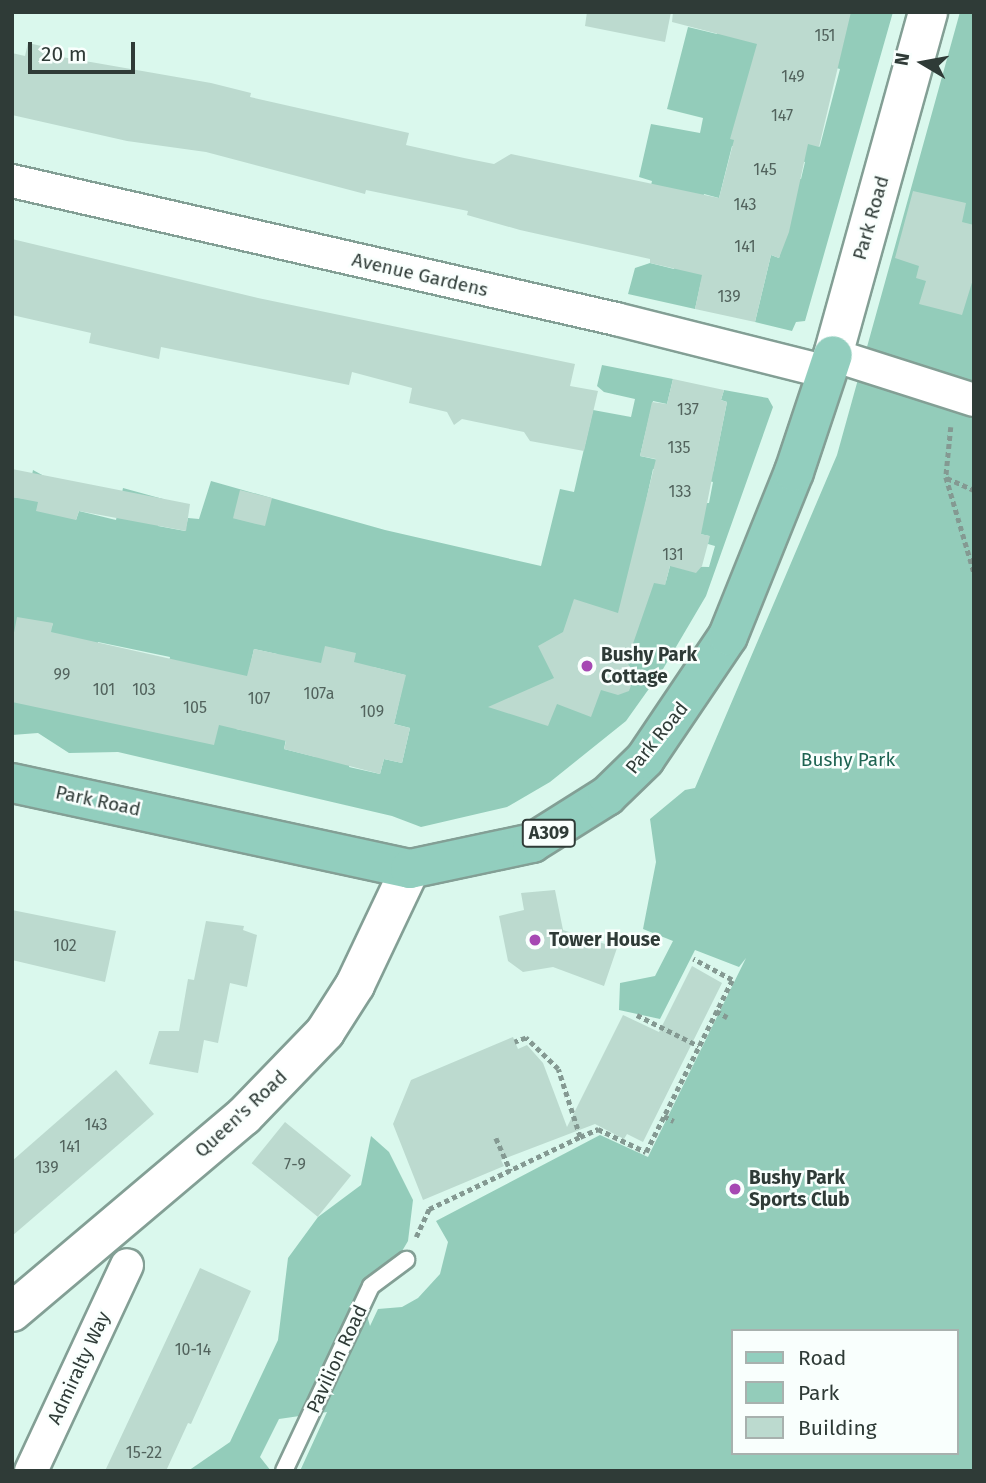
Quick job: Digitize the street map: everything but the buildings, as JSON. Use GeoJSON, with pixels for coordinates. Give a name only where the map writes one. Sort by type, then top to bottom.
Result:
{"type":"FeatureCollection","features":[{"type":"Feature","properties":{"kind":"main road","name":"Park Road"},"geometry":{"type":"LineString","coordinates":[[12,783],[410,869],[532,843],[607,796],[645,759],[728,636],[794,472],[830,364],[928,12]]}},
{"type":"Feature","properties":{"kind":"main road","name":"Queen's Road"},"geometry":{"type":"LineString","coordinates":[[12,1312],[244,1115],[324,1032],[355,985],[410,869]]}},
{"type":"Feature","properties":{"kind":"street","name":"Avenue Gardens"},"geometry":{"type":"LineString","coordinates":[[12,181],[616,319],[830,364],[968,398]]}},
{"type":"Feature","properties":{"kind":"street","name":"Admiralty Way"},"geometry":{"type":"LineString","coordinates":[[31,1471],[127,1265]]}},
{"type":"Feature","properties":{"kind":"lane","name":"Pavilion Road"},"geometry":{"type":"LineString","coordinates":[[284,1471],[371,1286],[406,1260]]}},
{"type":"Feature","properties":{"kind":"path"},"geometry":{"type":"LineString","coordinates":[[968,398],[952,419],[946,477],[974,572]]}},
{"type":"Feature","properties":{"kind":"path"},"geometry":{"type":"LineString","coordinates":[[946,477],[974,490]]}},
{"type":"Feature","properties":{"kind":"path"},"geometry":{"type":"LineString","coordinates":[[406,1260],[429,1209],[580,1137],[598,1129],[646,1152],[732,980],[693,960]]}},
{"type":"Feature","properties":{"kind":"path"},"geometry":{"type":"LineString","coordinates":[[716,1011],[727,1017]]}},
{"type":"Feature","properties":{"kind":"path"},"geometry":{"type":"LineString","coordinates":[[637,1015],[699,1046]]}},
{"type":"Feature","properties":{"kind":"path"},"geometry":{"type":"LineString","coordinates":[[515,1042],[526,1038],[558,1069],[580,1137]]}},
{"type":"Feature","properties":{"kind":"path"},"geometry":{"type":"LineString","coordinates":[[664,1116],[674,1121]]}},
{"type":"Feature","properties":{"kind":"path"},"geometry":{"type":"LineString","coordinates":[[496,1138],[511,1171]]}},
{"type":"Feature","properties":{"kind":"green space"},"geometry":{"type":"Polygon","coordinates":[[[723,12],[893,12],[805,321],[796,322],[792,331],[755,322],[771,255],[779,258],[784,238],[701,282],[695,309],[628,294],[635,268],[650,263],[674,269],[678,254],[646,206],[652,181],[639,177],[651,124],[700,133],[703,118],[667,109],[688,27],[717,34],[723,12]],[[758,47],[819,147],[840,69],[758,47]],[[732,146],[719,198],[704,194],[700,212],[794,177],[801,179],[805,162],[732,146]]]}},
{"type":"Feature","properties":{"kind":"green space","name":"Bushy Park"},"geometry":{"type":"Polygon","coordinates":[[[960,12],[974,12],[974,1471],[300,1471],[327,1412],[279,1419],[260,1457],[271,1471],[188,1471],[230,1442],[278,1340],[288,1258],[318,1217],[361,1185],[371,1136],[389,1152],[413,1200],[408,1241],[366,1312],[370,1326],[378,1309],[402,1307],[418,1298],[440,1274],[448,1242],[436,1221],[600,1135],[648,1157],[746,958],[739,967],[695,950],[660,1019],[619,1010],[620,983],[655,976],[673,941],[643,929],[656,862],[650,819],[685,790],[695,788],[837,455],[960,12]]]}},
{"type":"Feature","properties":{"kind":"green space"},"geometry":{"type":"Polygon","coordinates":[[[602,365],[673,379],[667,404],[653,401],[640,456],[713,472],[727,402],[721,400],[724,390],[768,398],[773,407],[706,596],[663,669],[626,721],[550,782],[507,807],[421,827],[392,816],[118,752],[69,753],[38,733],[12,735],[12,702],[53,624],[12,643],[12,497],[27,499],[33,470],[44,476],[76,520],[79,511],[116,520],[123,488],[163,499],[158,526],[185,531],[188,518],[199,519],[211,481],[385,530],[541,566],[560,489],[574,492],[593,410],[631,417],[635,399],[604,392],[597,386],[602,365]],[[653,469],[645,506],[709,503],[713,482],[653,469]],[[673,528],[665,585],[670,566],[709,567],[715,546],[708,544],[709,536],[673,528]],[[98,642],[92,665],[156,731],[170,657],[98,642]],[[333,648],[319,672],[275,663],[277,654],[254,649],[236,729],[286,739],[284,749],[316,757],[355,655],[333,648]],[[373,667],[349,767],[380,774],[384,759],[402,763],[410,728],[394,724],[405,675],[373,667]]]}},
{"type":"Feature","properties":{"kind":"place","name":"Bushy Park Cottage"},"geometry":{"type":"Point","coordinates":[587,666]}},
{"type":"Feature","properties":{"kind":"place","name":"Tower House"},"geometry":{"type":"Point","coordinates":[535,940]}},
{"type":"Feature","properties":{"kind":"place","name":"Bushy Park Sports Club"},"geometry":{"type":"Point","coordinates":[735,1189]}}]}
